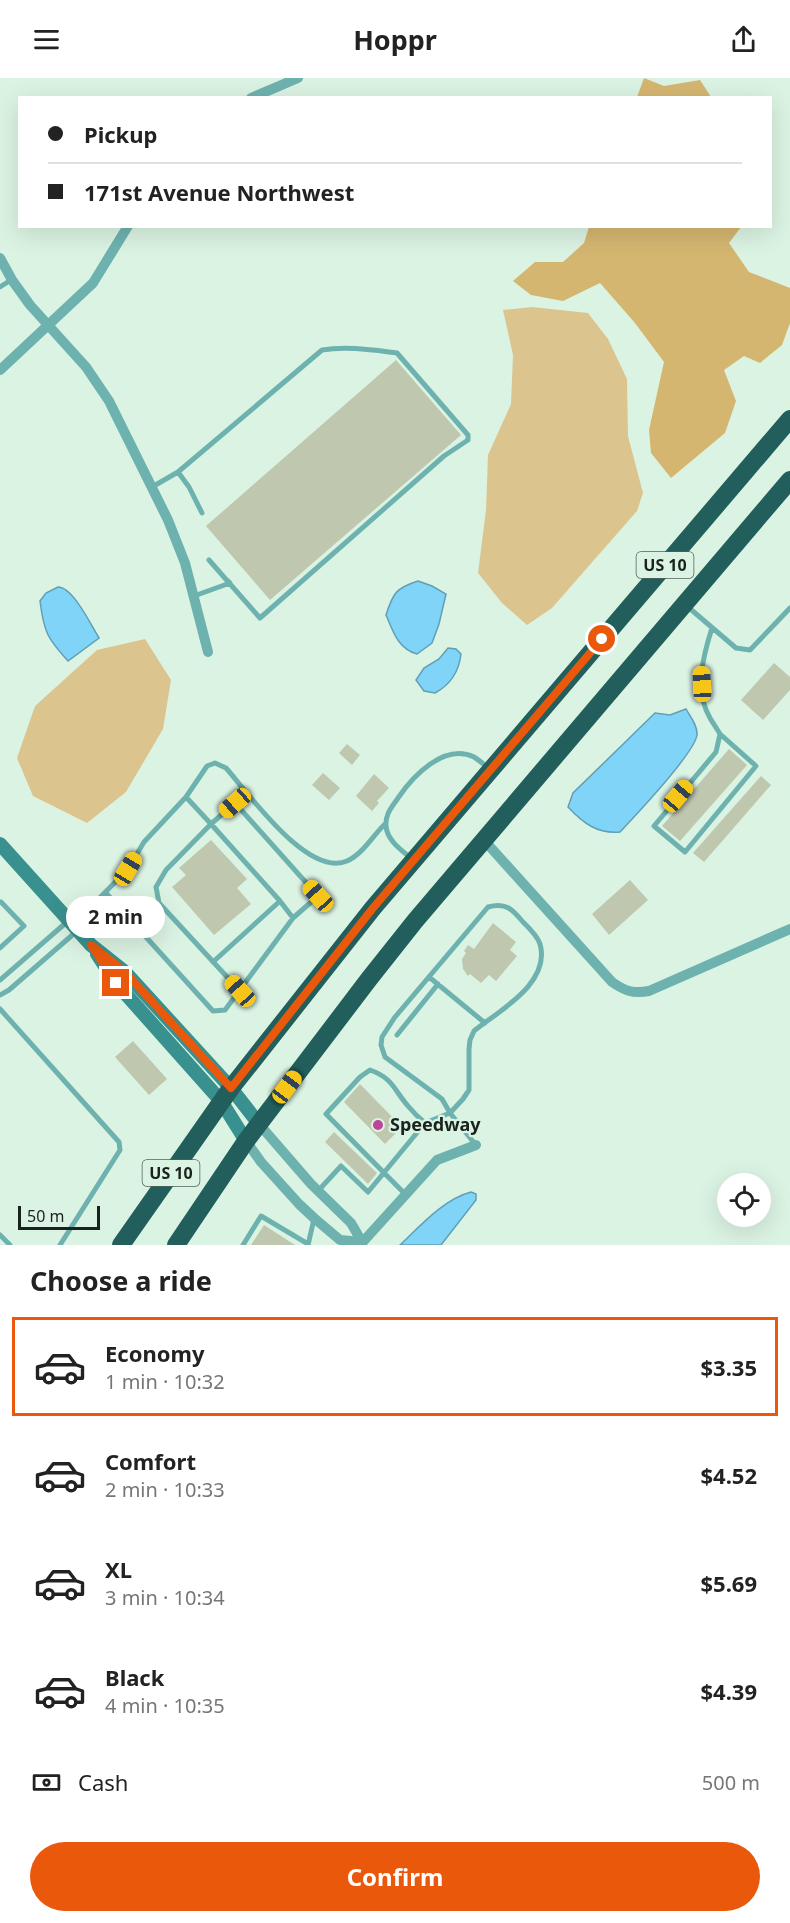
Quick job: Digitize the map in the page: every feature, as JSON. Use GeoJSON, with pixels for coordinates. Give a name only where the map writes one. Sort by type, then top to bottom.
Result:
{"type":"FeatureCollection","features":[{"type":"Feature","properties":{"kind":"highway","name":"US 10"},"geometry":{"type":"LineString","coordinates":[[122,1245],[226,1094],[329,962],[490,769],[790,419]]}},
{"type":"Feature","properties":{"kind":"highway","name":"US 10"},"geometry":{"type":"LineString","coordinates":[[176,1245],[246,1141],[369,979],[483,839],[790,480]]}},
{"type":"Feature","properties":{"kind":"street"},"geometry":{"type":"LineString","coordinates":[[256,96],[298,78]]}},
{"type":"Feature","properties":{"kind":"street"},"geometry":{"type":"LineString","coordinates":[[0,370],[93,283],[127,228]]}},
{"type":"Feature","properties":{"kind":"street"},"geometry":{"type":"LineString","coordinates":[[0,258],[30,305],[86,367],[109,401],[168,520],[185,563],[208,652]]}},
{"type":"Feature","properties":{"kind":"street"},"geometry":{"type":"LineString","coordinates":[[483,839],[612,982],[624,991],[631,993],[649,991],[790,929]]}},
{"type":"Feature","properties":{"kind":"street"},"geometry":{"type":"LineString","coordinates":[[0,844],[91,945],[125,972],[226,1094],[259,1124],[318,1191],[351,1223],[361,1244]]}},
{"type":"Feature","properties":{"kind":"street"},"geometry":{"type":"LineString","coordinates":[[226,1094],[246,1141],[299,1204],[340,1240],[361,1244]]}},
{"type":"Feature","properties":{"kind":"street"},"geometry":{"type":"LineString","coordinates":[[361,1244],[437,1160],[477,1146]]}},
{"type":"Feature","properties":{"kind":"lane"},"geometry":{"type":"LineString","coordinates":[[0,287],[12,280]]}},
{"type":"Feature","properties":{"kind":"lane"},"geometry":{"type":"LineString","coordinates":[[152,487],[178,472],[322,350],[334,348],[397,353],[468,435],[468,440],[444,456],[260,618],[209,560]]}},
{"type":"Feature","properties":{"kind":"lane"},"geometry":{"type":"LineString","coordinates":[[178,472],[189,487],[202,513]]}},
{"type":"Feature","properties":{"kind":"lane"},"geometry":{"type":"LineString","coordinates":[[193,596],[230,583]]}},
{"type":"Feature","properties":{"kind":"lane"},"geometry":{"type":"LineString","coordinates":[[684,604],[736,648],[750,650],[790,608]]}},
{"type":"Feature","properties":{"kind":"lane"},"geometry":{"type":"LineString","coordinates":[[712,628],[701,671],[703,697],[709,717],[720,734],[756,766],[685,852],[654,826],[716,752],[720,734]]}},
{"type":"Feature","properties":{"kind":"lane"},"geometry":{"type":"LineString","coordinates":[[413,860],[394,844],[386,829],[386,815],[418,772],[432,762],[454,755],[473,756],[490,769]]}},
{"type":"Feature","properties":{"kind":"lane"},"geometry":{"type":"LineString","coordinates":[[0,995],[9,990],[128,869],[144,842],[186,796],[207,766],[215,764],[226,768],[289,839],[310,856],[326,862],[340,863],[355,856],[386,823]]}},
{"type":"Feature","properties":{"kind":"lane"},"geometry":{"type":"LineString","coordinates":[[186,796],[293,918]]}},
{"type":"Feature","properties":{"kind":"lane"},"geometry":{"type":"LineString","coordinates":[[106,893],[213,1011],[225,1010],[240,991],[293,918],[318,896],[235,803],[166,870],[156,887],[159,903],[240,991]]}},
{"type":"Feature","properties":{"kind":"lane"},"geometry":{"type":"LineString","coordinates":[[213,962],[280,901]]}},
{"type":"Feature","properties":{"kind":"lane"},"geometry":{"type":"LineString","coordinates":[[0,902],[24,926],[0,948]]}},
{"type":"Feature","properties":{"kind":"lane"},"geometry":{"type":"LineString","coordinates":[[134,925],[159,903]]}},
{"type":"Feature","properties":{"kind":"lane"},"geometry":{"type":"LineString","coordinates":[[318,1191],[341,1166],[368,1192],[425,1124],[450,1113],[464,1099],[469,1090],[470,1040],[474,1031],[532,983],[541,968],[540,945],[536,937],[511,908],[497,905],[488,907],[429,977],[388,1027],[382,1037],[381,1045],[385,1057],[442,1099],[450,1113],[477,1146]]}},
{"type":"Feature","properties":{"kind":"lane"},"geometry":{"type":"LineString","coordinates":[[0,980],[73,925]]}},
{"type":"Feature","properties":{"kind":"lane"},"geometry":{"type":"LineString","coordinates":[[429,977],[485,1023]]}},
{"type":"Feature","properties":{"kind":"lane"},"geometry":{"type":"LineString","coordinates":[[397,1035],[438,984]]}},
{"type":"Feature","properties":{"kind":"lane"},"geometry":{"type":"LineString","coordinates":[[0,1009],[119,1142],[120,1150],[60,1245]]}},
{"type":"Feature","properties":{"kind":"lane"},"geometry":{"type":"LineString","coordinates":[[406,1195],[326,1114],[360,1077],[370,1070],[379,1073],[394,1085],[406,1105],[425,1124]]}},
{"type":"Feature","properties":{"kind":"lane"},"geometry":{"type":"LineString","coordinates":[[243,1245],[261,1216],[308,1244],[314,1218]]}},
{"type":"Feature","properties":{"kind":"lane"},"geometry":{"type":"LineString","coordinates":[[0,1235],[10,1245]]}},
{"type":"Feature","properties":{"kind":"shaded area"},"geometry":{"type":"Polygon","coordinates":[[[644,78],[664,86],[700,80],[710,96],[637,96],[644,78]]]}},
{"type":"Feature","properties":{"kind":"shaded area"},"geometry":{"type":"Polygon","coordinates":[[[589,228],[740,228],[729,243],[749,272],[790,288],[790,323],[782,345],[760,363],[744,356],[724,370],[736,401],[725,433],[671,478],[651,453],[649,430],[664,362],[635,323],[600,283],[563,301],[531,295],[513,281],[535,262],[563,262],[584,243],[589,228]]]}},
{"type":"Feature","properties":{"kind":"shaded area"},"geometry":{"type":"Polygon","coordinates":[[[532,307],[588,313],[608,339],[627,379],[628,436],[643,493],[637,511],[552,608],[527,625],[502,603],[478,573],[486,510],[488,455],[511,404],[513,355],[503,310],[532,307]]]}},
{"type":"Feature","properties":{"kind":"shaded area"},"geometry":{"type":"Polygon","coordinates":[[[145,639],[171,680],[163,729],[126,792],[87,823],[33,796],[17,758],[35,706],[97,650],[145,639]]]}},
{"type":"Feature","properties":{"kind":"water"},"geometry":{"type":"Polygon","coordinates":[[[418,581],[446,594],[432,643],[417,654],[410,652],[401,644],[386,615],[396,592],[418,581]]]}},
{"type":"Feature","properties":{"kind":"water"},"geometry":{"type":"Polygon","coordinates":[[[58,587],[70,593],[99,638],[68,661],[48,634],[40,601],[46,593],[58,587]]]}},
{"type":"Feature","properties":{"kind":"water"},"geometry":{"type":"Polygon","coordinates":[[[448,648],[456,649],[461,654],[456,672],[445,686],[435,693],[424,691],[416,680],[424,668],[439,659],[448,648]]]}},
{"type":"Feature","properties":{"kind":"water"},"geometry":{"type":"Polygon","coordinates":[[[686,709],[696,728],[697,735],[693,744],[663,785],[620,832],[597,829],[579,818],[568,807],[573,793],[655,713],[670,715],[686,709]]]}},
{"type":"Feature","properties":{"kind":"water"},"geometry":{"type":"Polygon","coordinates":[[[471,1192],[476,1194],[476,1200],[441,1245],[400,1245],[442,1207],[471,1192]]]}},
{"type":"Feature","properties":{"kind":"building"},"geometry":{"type":"Polygon","coordinates":[[[396,360],[461,435],[270,600],[206,526],[396,360]]]}},
{"type":"Feature","properties":{"kind":"building"},"geometry":{"type":"Polygon","coordinates":[[[774,663],[790,677],[790,690],[763,720],[741,700],[774,663]]]}},
{"type":"Feature","properties":{"kind":"building"},"geometry":{"type":"Polygon","coordinates":[[[347,744],[360,755],[352,765],[339,753],[347,744]]]}},
{"type":"Feature","properties":{"kind":"building"},"geometry":{"type":"Polygon","coordinates":[[[729,749],[747,765],[680,841],[662,826],[729,749]]]}},
{"type":"Feature","properties":{"kind":"building"},"geometry":{"type":"Polygon","coordinates":[[[323,773],[340,788],[329,800],[312,785],[323,773]]]}},
{"type":"Feature","properties":{"kind":"building"},"geometry":{"type":"Polygon","coordinates":[[[374,774],[389,788],[377,801],[379,803],[372,811],[356,796],[374,774]]]}},
{"type":"Feature","properties":{"kind":"building"},"geometry":{"type":"Polygon","coordinates":[[[761,776],[771,785],[704,862],[693,853],[761,776]]]}},
{"type":"Feature","properties":{"kind":"building"},"geometry":{"type":"Polygon","coordinates":[[[211,840],[247,879],[237,888],[251,904],[214,935],[172,887],[186,875],[179,868],[211,840]]]}},
{"type":"Feature","properties":{"kind":"building"},"geometry":{"type":"Polygon","coordinates":[[[630,880],[648,900],[609,935],[592,914],[630,880]]]}},
{"type":"Feature","properties":{"kind":"building"},"geometry":{"type":"Polygon","coordinates":[[[493,923],[516,942],[510,950],[517,956],[496,981],[489,975],[481,983],[470,974],[468,976],[463,969],[462,959],[468,945],[474,949],[493,923]]]}},
{"type":"Feature","properties":{"kind":"building"},"geometry":{"type":"Polygon","coordinates":[[[133,1041],[167,1079],[149,1095],[115,1057],[133,1041]]]}},
{"type":"Feature","properties":{"kind":"building"},"geometry":{"type":"Polygon","coordinates":[[[360,1084],[402,1127],[385,1144],[344,1102],[360,1084]]]}},
{"type":"Feature","properties":{"kind":"building"},"geometry":{"type":"Polygon","coordinates":[[[334,1132],[377,1173],[368,1184],[325,1142],[334,1132]]]}},
{"type":"Feature","properties":{"kind":"building"},"geometry":{"type":"Polygon","coordinates":[[[264,1225],[295,1245],[251,1245],[264,1225]]]}},
{"type":"Feature","properties":{"kind":"place","name":"Speedway"},"geometry":{"type":"Point","coordinates":[378,1125]}},
{"type":"Feature","properties":{"kind":"route"},"geometry":{"type":"LineString","coordinates":[[116,983],[91,945],[125,972],[231,1088],[373,908],[602,639]]}}]}
